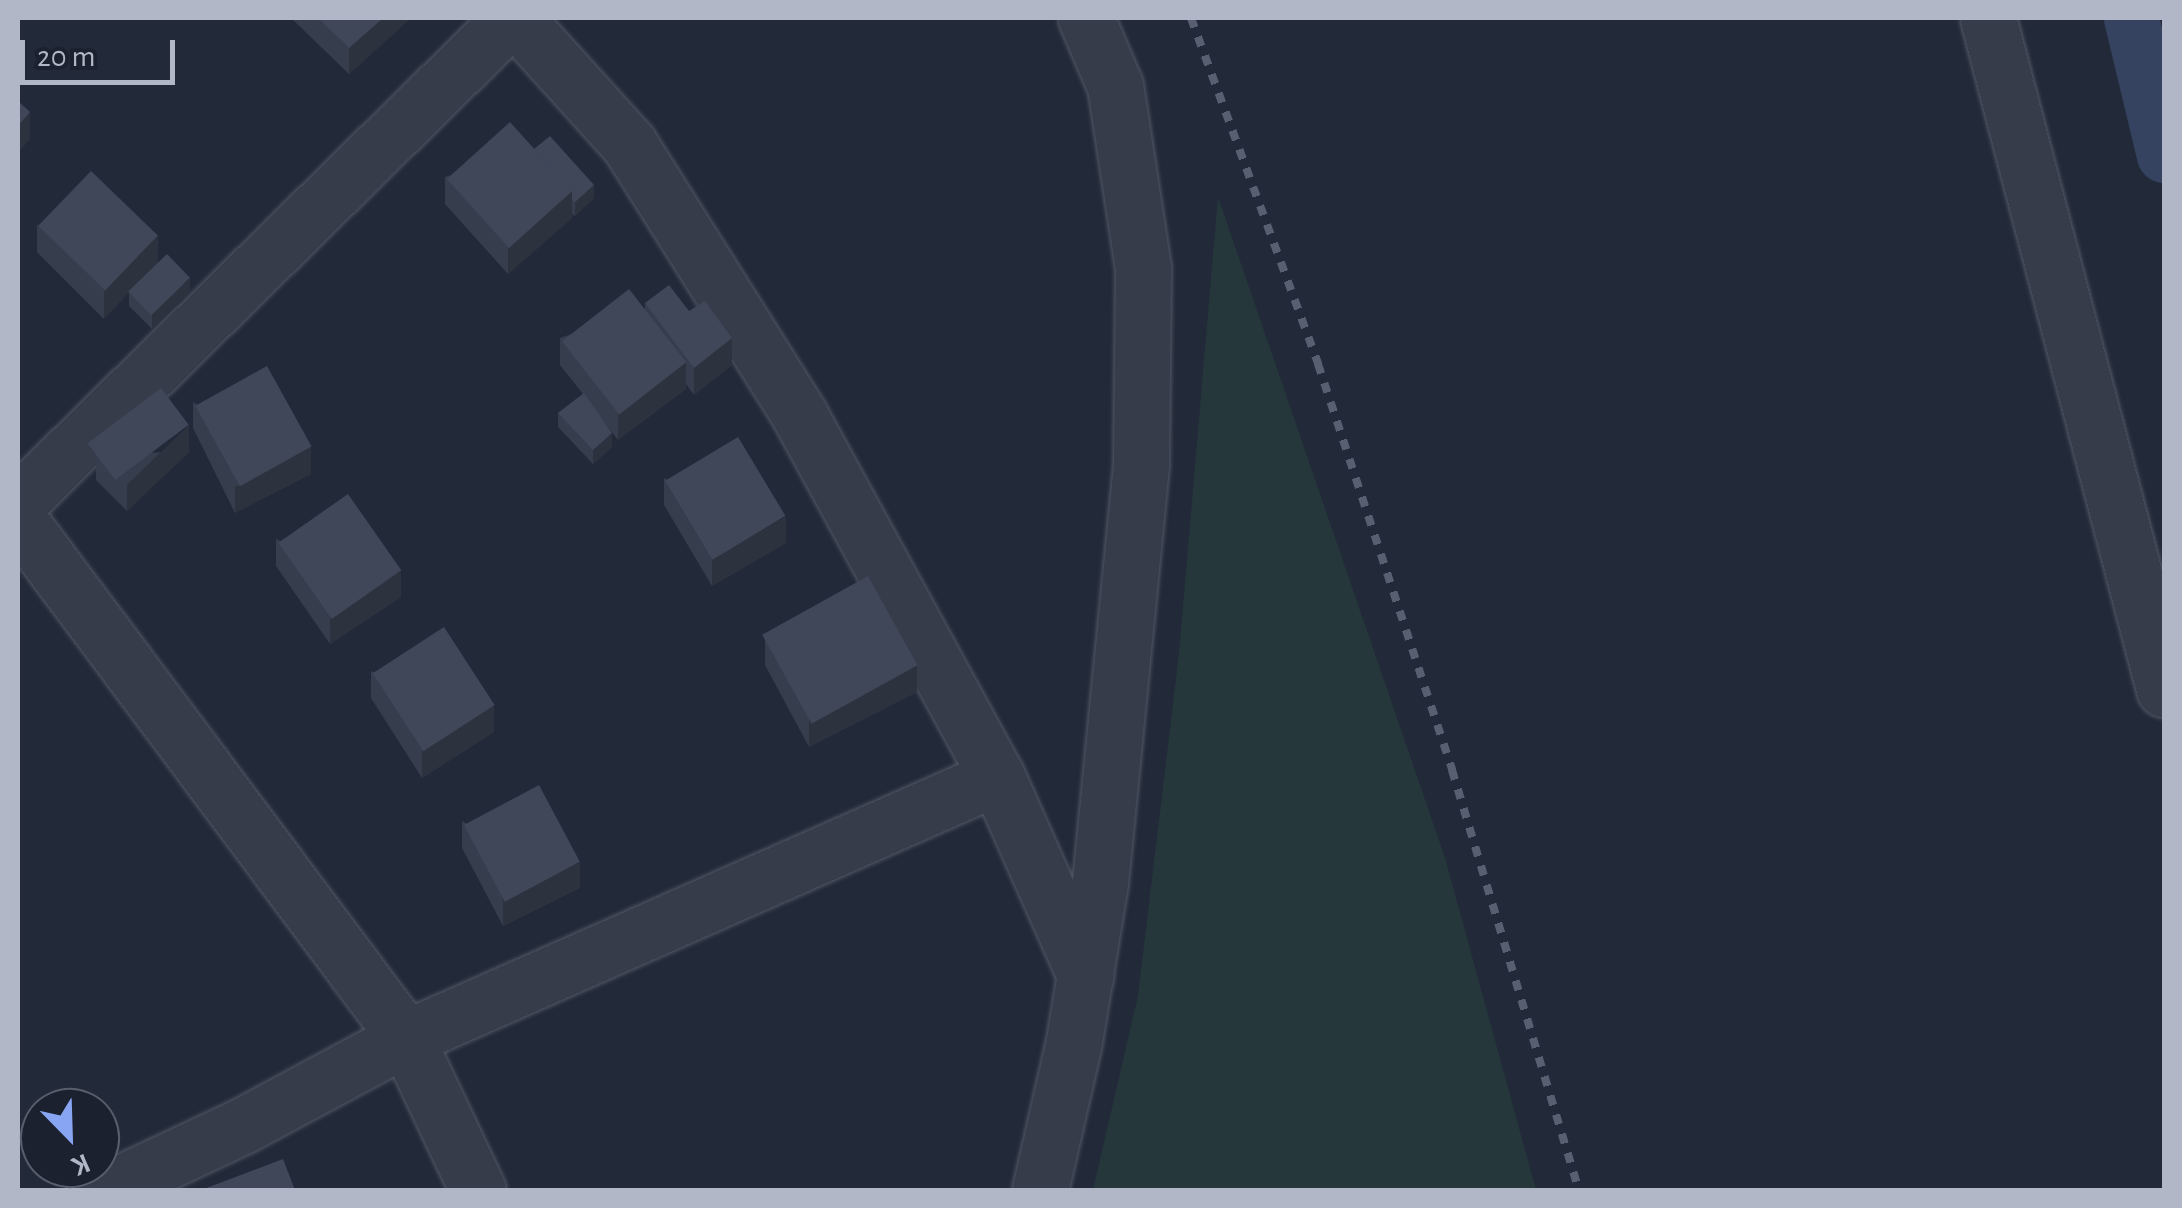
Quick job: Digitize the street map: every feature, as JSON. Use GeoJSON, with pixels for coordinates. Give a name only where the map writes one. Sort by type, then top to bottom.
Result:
{"type":"FeatureCollection","features":[{"type":"Feature","properties":{"kind":"street"},"geometry":{"type":"LineString","coordinates":[[18,503],[513,18],[629,144],[800,416],[997,777],[1085,976]]}},
{"type":"Feature","properties":{"kind":"street"},"geometry":{"type":"LineString","coordinates":[[1040,1190],[1085,976],[1100,883],[1142,463],[1143,288],[1114,86],[1086,18]]}},
{"type":"Feature","properties":{"kind":"street"},"geometry":{"type":"LineString","coordinates":[[1988,18],[2164,689]]}},
{"type":"Feature","properties":{"kind":"street"},"geometry":{"type":"LineString","coordinates":[[18,519],[406,1038],[478,1190]]}},
{"type":"Feature","properties":{"kind":"street"},"geometry":{"type":"LineString","coordinates":[[106,1190],[242,1126],[406,1038],[997,777]]}},
{"type":"Feature","properties":{"kind":"shaded area"},"geometry":{"type":"Polygon","coordinates":[[[1218,197],[1445,858],[1536,1190],[1093,1190],[1138,996],[1179,654],[1218,197]]]}},
{"type":"Feature","properties":{"kind":"building"},"geometry":{"type":"Polygon","coordinates":[[[318,18],[383,18],[349,48],[318,18]]]}},
{"type":"Feature","properties":{"kind":"building"},"geometry":{"type":"Polygon","coordinates":[[[18,101],[30,112],[18,126],[18,101]]]}},
{"type":"Feature","properties":{"kind":"building"},"geometry":{"type":"Polygon","coordinates":[[[510,122],[572,191],[509,248],[447,179],[510,122]]]}},
{"type":"Feature","properties":{"kind":"building"},"geometry":{"type":"Polygon","coordinates":[[[550,136],[594,185],[575,202],[572,191],[534,149],[550,136]]]}},
{"type":"Feature","properties":{"kind":"building"},"geometry":{"type":"Polygon","coordinates":[[[91,171],[158,236],[105,290],[38,226],[91,171]]]}},
{"type":"Feature","properties":{"kind":"building"},"geometry":{"type":"Polygon","coordinates":[[[167,254],[190,278],[151,315],[128,292],[167,254]]]}},
{"type":"Feature","properties":{"kind":"building"},"geometry":{"type":"Polygon","coordinates":[[[669,285],[689,311],[705,301],[732,338],[694,368],[645,303],[669,285]]]}},
{"type":"Feature","properties":{"kind":"building"},"geometry":{"type":"Polygon","coordinates":[[[629,289],[686,362],[619,415],[562,341],[629,289]]]}},
{"type":"Feature","properties":{"kind":"building"},"geometry":{"type":"Polygon","coordinates":[[[267,366],[312,446],[240,486],[195,406],[267,366]]]}},
{"type":"Feature","properties":{"kind":"building"},"geometry":{"type":"Polygon","coordinates":[[[161,388],[189,425],[115,480],[88,443],[161,388]]]}},
{"type":"Feature","properties":{"kind":"building"},"geometry":{"type":"Polygon","coordinates":[[[584,393],[612,433],[593,450],[558,413],[584,393]]]}},
{"type":"Feature","properties":{"kind":"building"},"geometry":{"type":"Polygon","coordinates":[[[738,437],[785,516],[713,560],[665,481],[738,437]]]}},
{"type":"Feature","properties":{"kind":"building"},"geometry":{"type":"Polygon","coordinates":[[[348,494],[401,570],[332,619],[278,543],[348,494]]]}},
{"type":"Feature","properties":{"kind":"building"},"geometry":{"type":"Polygon","coordinates":[[[868,576],[917,665],[812,724],[762,635],[868,576]]]}},
{"type":"Feature","properties":{"kind":"building"},"geometry":{"type":"Polygon","coordinates":[[[444,627],[495,705],[423,751],[373,673],[444,627]]]}},
{"type":"Feature","properties":{"kind":"building"},"geometry":{"type":"Polygon","coordinates":[[[539,785],[580,862],[505,902],[464,825],[539,785]]]}},
{"type":"Feature","properties":{"kind":"building"},"geometry":{"type":"Polygon","coordinates":[[[283,1159],[295,1190],[201,1190],[283,1159]]]}},
{"type":"Feature","properties":{"kind":"waterway"},"geometry":{"type":"LineString","coordinates":[[2131,18],[2164,155]]}},
{"type":"Feature","properties":{"kind":"railway"},"geometry":{"type":"LineString","coordinates":[[1191,18],[1318,364],[1452,770],[1579,1190]]}}]}
